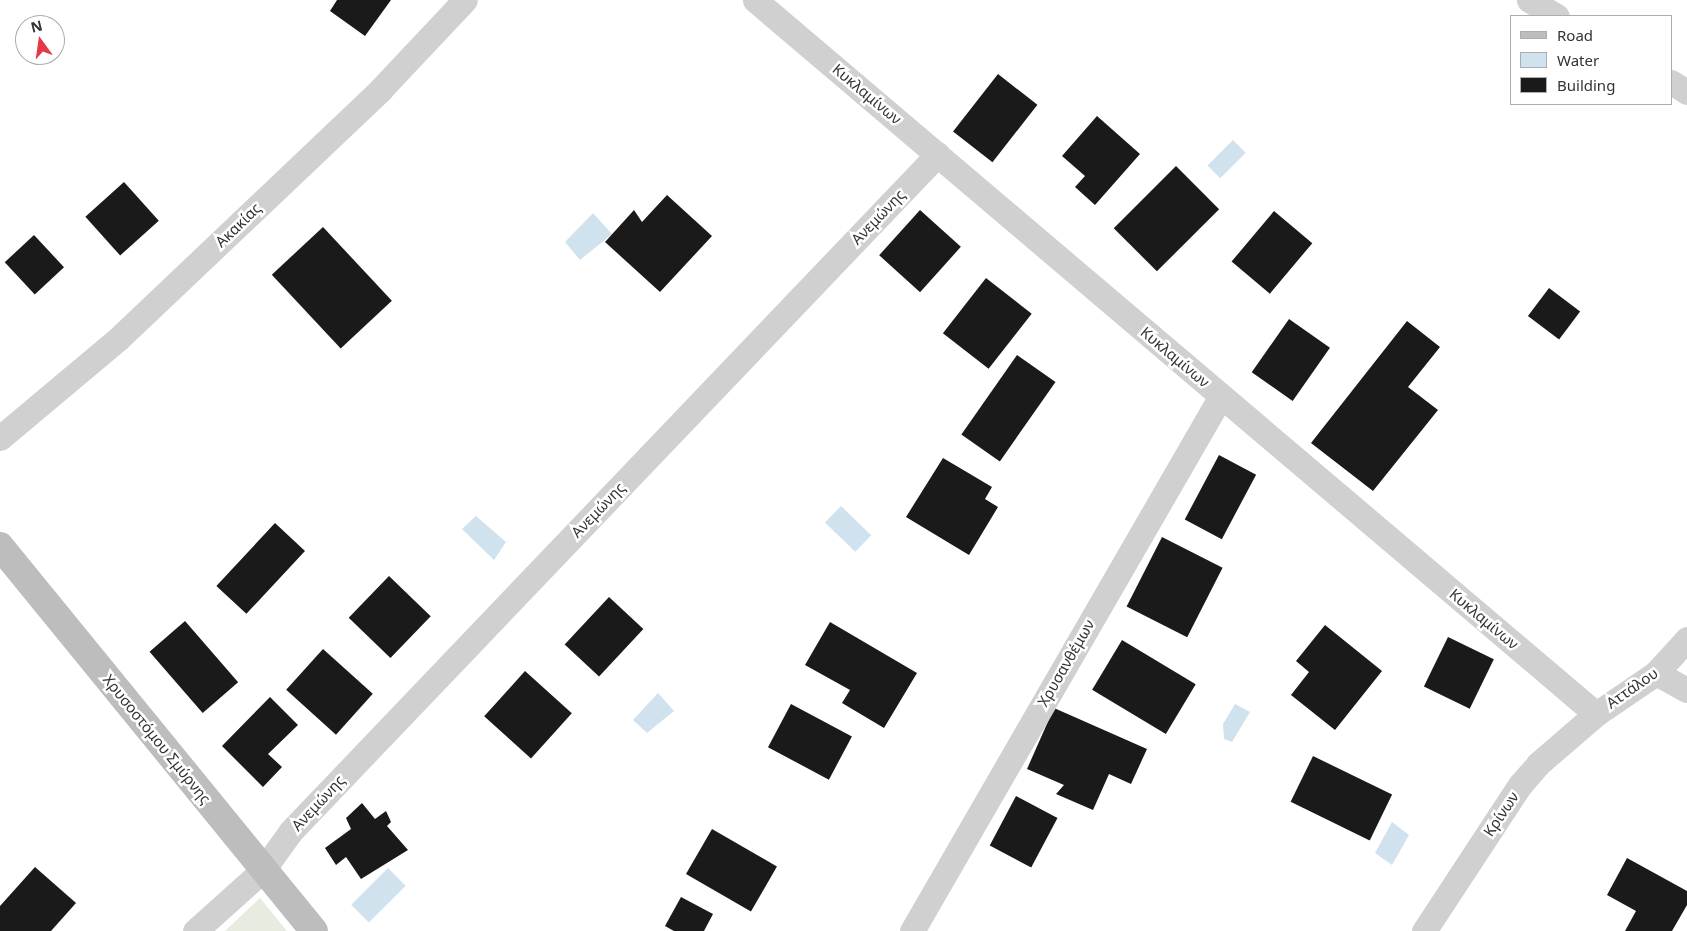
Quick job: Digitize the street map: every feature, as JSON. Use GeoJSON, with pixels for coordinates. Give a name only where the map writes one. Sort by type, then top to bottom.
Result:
{"type":"FeatureCollection","features":[{"type":"Feature","properties":{"kind":"street","name":"Ακακίας"},"geometry":{"type":"LineString","coordinates":[[0,438],[118,339],[381,89],[465,0]]}},
{"type":"Feature","properties":{"kind":"street","name":"Κυκλαμίνων"},"geometry":{"type":"LineString","coordinates":[[755,0],[1596,714]]}},
{"type":"Feature","properties":{"kind":"street"},"geometry":{"type":"LineString","coordinates":[[1529,0],[1555,15]]}},
{"type":"Feature","properties":{"kind":"street"},"geometry":{"type":"LineString","coordinates":[[1672,83],[1687,92]]}},
{"type":"Feature","properties":{"kind":"street","name":"Ανεμώνης"},"geometry":{"type":"LineString","coordinates":[[195,931],[263,870],[291,830],[938,154]]}},
{"type":"Feature","properties":{"kind":"street","name":"Χρυσανθέμων"},"geometry":{"type":"LineString","coordinates":[[912,931],[1221,396]]}},
{"type":"Feature","properties":{"kind":"street","name":"Χρυσοστόμου Σμύρνης"},"geometry":{"type":"LineString","coordinates":[[0,546],[314,931]]}},
{"type":"Feature","properties":{"kind":"street","name":"Αττάλου"},"geometry":{"type":"LineString","coordinates":[[1596,714],[1656,673],[1687,639]]}},
{"type":"Feature","properties":{"kind":"street"},"geometry":{"type":"LineString","coordinates":[[1656,673],[1687,690]]}},
{"type":"Feature","properties":{"kind":"street","name":"Κρίνων"},"geometry":{"type":"LineString","coordinates":[[1424,931],[1520,785],[1558,745],[1596,714]]}},
{"type":"Feature","properties":{"kind":"shaded area"},"geometry":{"type":"Polygon","coordinates":[[[260,898],[287,931],[225,931],[260,898]]]}},
{"type":"Feature","properties":{"kind":"water"},"geometry":{"type":"Polygon","coordinates":[[[1233,140],[1246,153],[1220,178],[1208,165],[1233,140]]]}},
{"type":"Feature","properties":{"kind":"water"},"geometry":{"type":"Polygon","coordinates":[[[593,213],[612,234],[580,260],[565,242],[593,213]]]}},
{"type":"Feature","properties":{"kind":"water"},"geometry":{"type":"Polygon","coordinates":[[[841,506],[871,535],[855,552],[825,523],[841,506]]]}},
{"type":"Feature","properties":{"kind":"water"},"geometry":{"type":"Polygon","coordinates":[[[476,516],[506,542],[494,560],[462,529],[476,516]]]}},
{"type":"Feature","properties":{"kind":"water"},"geometry":{"type":"Polygon","coordinates":[[[658,693],[674,711],[647,733],[633,720],[658,693]]]}},
{"type":"Feature","properties":{"kind":"water"},"geometry":{"type":"Polygon","coordinates":[[[1235,704],[1250,712],[1232,742],[1224,739],[1223,724],[1235,704]]]}},
{"type":"Feature","properties":{"kind":"water"},"geometry":{"type":"Polygon","coordinates":[[[1392,822],[1409,835],[1392,865],[1375,853],[1392,822]]]}},
{"type":"Feature","properties":{"kind":"water"},"geometry":{"type":"Polygon","coordinates":[[[388,868],[406,886],[369,922],[351,905],[388,868]]]}},
{"type":"Feature","properties":{"kind":"building"},"geometry":{"type":"Polygon","coordinates":[[[337,0],[391,0],[365,36],[330,11],[337,0]]]}},
{"type":"Feature","properties":{"kind":"building"},"geometry":{"type":"Polygon","coordinates":[[[998,74],[1037,105],[992,162],[953,132],[998,74]]]}},
{"type":"Feature","properties":{"kind":"building"},"geometry":{"type":"Polygon","coordinates":[[[1097,116],[1140,154],[1095,205],[1075,187],[1085,176],[1062,156],[1097,116]]]}},
{"type":"Feature","properties":{"kind":"building"},"geometry":{"type":"Polygon","coordinates":[[[1176,166],[1219,209],[1157,271],[1114,228],[1176,166]]]}},
{"type":"Feature","properties":{"kind":"building"},"geometry":{"type":"Polygon","coordinates":[[[124,182],[159,221],[120,255],[85,217],[124,182]]]}},
{"type":"Feature","properties":{"kind":"building"},"geometry":{"type":"Polygon","coordinates":[[[667,195],[712,236],[660,292],[605,242],[634,210],[642,222],[667,195]]]}},
{"type":"Feature","properties":{"kind":"building"},"geometry":{"type":"Polygon","coordinates":[[[920,210],[961,247],[920,292],[879,255],[920,210]]]}},
{"type":"Feature","properties":{"kind":"building"},"geometry":{"type":"Polygon","coordinates":[[[1274,211],[1312,243],[1270,294],[1232,262],[1274,211]]]}},
{"type":"Feature","properties":{"kind":"building"},"geometry":{"type":"Polygon","coordinates":[[[323,227],[392,301],[341,349],[272,275],[323,227]]]}},
{"type":"Feature","properties":{"kind":"building"},"geometry":{"type":"Polygon","coordinates":[[[34,235],[64,267],[35,294],[5,262],[34,235]]]}},
{"type":"Feature","properties":{"kind":"building"},"geometry":{"type":"Polygon","coordinates":[[[986,278],[1032,314],[989,369],[943,333],[986,278]]]}},
{"type":"Feature","properties":{"kind":"building"},"geometry":{"type":"Polygon","coordinates":[[[1549,288],[1580,311],[1559,339],[1528,316],[1549,288]]]}},
{"type":"Feature","properties":{"kind":"building"},"geometry":{"type":"Polygon","coordinates":[[[1289,319],[1330,348],[1293,401],[1252,372],[1289,319]]]}},
{"type":"Feature","properties":{"kind":"building"},"geometry":{"type":"Polygon","coordinates":[[[1407,321],[1440,347],[1408,387],[1438,410],[1373,491],[1311,443],[1407,321]]]}},
{"type":"Feature","properties":{"kind":"building"},"geometry":{"type":"Polygon","coordinates":[[[1017,355],[1056,382],[1000,461],[961,434],[1017,355]]]}},
{"type":"Feature","properties":{"kind":"building"},"geometry":{"type":"Polygon","coordinates":[[[1219,455],[1256,475],[1222,539],[1185,519],[1219,455]]]}},
{"type":"Feature","properties":{"kind":"building"},"geometry":{"type":"Polygon","coordinates":[[[943,458],[992,487],[985,499],[998,507],[969,555],[906,517],[943,458]]]}},
{"type":"Feature","properties":{"kind":"building"},"geometry":{"type":"Polygon","coordinates":[[[275,523],[305,551],[246,614],[216,586],[275,523]]]}},
{"type":"Feature","properties":{"kind":"building"},"geometry":{"type":"Polygon","coordinates":[[[1162,537],[1223,568],[1187,637],[1127,606],[1162,537]]]}},
{"type":"Feature","properties":{"kind":"building"},"geometry":{"type":"Polygon","coordinates":[[[389,576],[431,616],[390,658],[349,618],[389,576]]]}},
{"type":"Feature","properties":{"kind":"building"},"geometry":{"type":"Polygon","coordinates":[[[609,597],[643,629],[599,677],[565,645],[609,597]]]}},
{"type":"Feature","properties":{"kind":"building"},"geometry":{"type":"Polygon","coordinates":[[[185,621],[238,682],[203,713],[150,652],[185,621]]]}},
{"type":"Feature","properties":{"kind":"building"},"geometry":{"type":"Polygon","coordinates":[[[830,622],[917,673],[884,728],[842,703],[850,690],[805,665],[830,622]]]}},
{"type":"Feature","properties":{"kind":"building"},"geometry":{"type":"Polygon","coordinates":[[[1325,625],[1382,671],[1335,730],[1291,695],[1309,672],[1296,661],[1325,625]]]}},
{"type":"Feature","properties":{"kind":"building"},"geometry":{"type":"Polygon","coordinates":[[[1448,637],[1494,659],[1470,709],[1424,686],[1448,637]]]}},
{"type":"Feature","properties":{"kind":"building"},"geometry":{"type":"Polygon","coordinates":[[[1122,640],[1196,684],[1166,734],[1092,690],[1122,640]]]}},
{"type":"Feature","properties":{"kind":"building"},"geometry":{"type":"Polygon","coordinates":[[[323,649],[373,694],[336,735],[286,690],[323,649]]]}},
{"type":"Feature","properties":{"kind":"building"},"geometry":{"type":"Polygon","coordinates":[[[525,671],[572,713],[531,758],[484,716],[525,671]]]}},
{"type":"Feature","properties":{"kind":"building"},"geometry":{"type":"Polygon","coordinates":[[[270,697],[298,725],[268,754],[282,767],[263,787],[222,746],[270,697]]]}},
{"type":"Feature","properties":{"kind":"building"},"geometry":{"type":"Polygon","coordinates":[[[791,704],[852,736],[829,780],[768,747],[791,704]]]}},
{"type":"Feature","properties":{"kind":"building"},"geometry":{"type":"Polygon","coordinates":[[[1054,708],[1147,749],[1131,784],[1109,774],[1093,810],[1056,794],[1064,785],[1027,769],[1054,708]]]}},
{"type":"Feature","properties":{"kind":"building"},"geometry":{"type":"Polygon","coordinates":[[[1313,756],[1392,795],[1370,840],[1291,802],[1313,756]]]}},
{"type":"Feature","properties":{"kind":"building"},"geometry":{"type":"Polygon","coordinates":[[[1016,796],[1057,818],[1031,868],[990,845],[1016,796]]]}},
{"type":"Feature","properties":{"kind":"building"},"geometry":{"type":"Polygon","coordinates":[[[362,803],[375,819],[386,811],[391,822],[387,826],[408,850],[361,879],[346,857],[336,865],[325,848],[351,829],[346,818],[362,803]]]}},
{"type":"Feature","properties":{"kind":"building"},"geometry":{"type":"Polygon","coordinates":[[[712,829],[777,866],[751,912],[686,874],[712,829]]]}},
{"type":"Feature","properties":{"kind":"building"},"geometry":{"type":"Polygon","coordinates":[[[1627,858],[1687,891],[1687,905],[1672,931],[1625,931],[1636,911],[1607,895],[1627,858]]]}},
{"type":"Feature","properties":{"kind":"building"},"geometry":{"type":"Polygon","coordinates":[[[35,867],[76,903],[51,931],[0,931],[0,906],[35,867]]]}},
{"type":"Feature","properties":{"kind":"building"},"geometry":{"type":"Polygon","coordinates":[[[681,897],[713,914],[704,931],[674,931],[665,926],[681,897]]]}}]}
